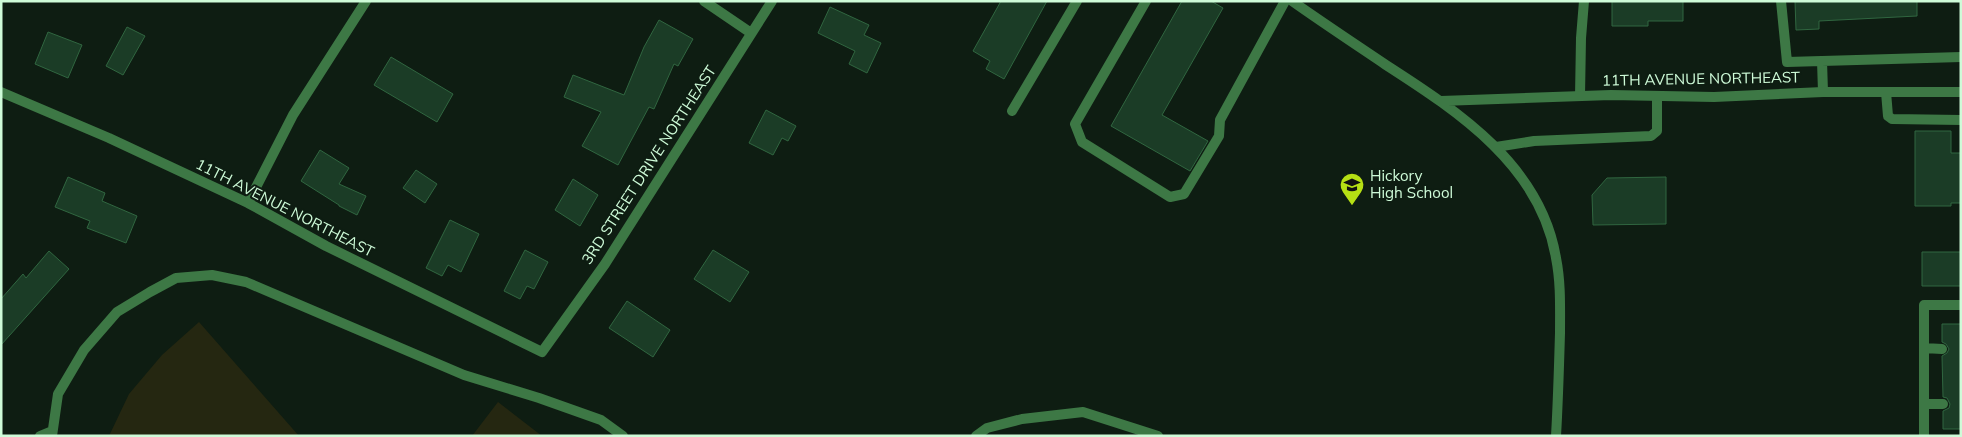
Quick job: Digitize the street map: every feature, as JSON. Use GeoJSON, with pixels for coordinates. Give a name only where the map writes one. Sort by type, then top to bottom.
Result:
{"type":"FeatureCollection","features":[{"type":"Feature","properties":{"kind":"street"},"geometry":{"type":"LineString","coordinates":[[248,203],[293,116],[366,1]]}},
{"type":"Feature","properties":{"kind":"street"},"geometry":{"type":"LineString","coordinates":[[704,1],[752,33]]}},
{"type":"Feature","properties":{"kind":"street","name":"3RD STREET DRIVE NORTHEAST"},"geometry":{"type":"LineString","coordinates":[[548,342],[605,264],[772,1]]}},
{"type":"Feature","properties":{"kind":"street"},"geometry":{"type":"LineString","coordinates":[[1012,111],[1077,1]]}},
{"type":"Feature","properties":{"kind":"street"},"geometry":{"type":"LineString","coordinates":[[1146,1],[1076,124],[1082,142],[1170,197],[1184,194],[1219,136],[1220,120],[1286,1]]}},
{"type":"Feature","properties":{"kind":"street"},"geometry":{"type":"LineString","coordinates":[[1292,1],[1442,101],[1496,147],[1534,194],[1551,236],[1560,292],[1556,436]]}},
{"type":"Feature","properties":{"kind":"street"},"geometry":{"type":"LineString","coordinates":[[1580,96],[1584,1]]}},
{"type":"Feature","properties":{"kind":"street"},"geometry":{"type":"LineString","coordinates":[[1781,1],[1787,62],[1961,57]]}},
{"type":"Feature","properties":{"kind":"street"},"geometry":{"type":"LineString","coordinates":[[1822,61],[1823,92]]}},
{"type":"Feature","properties":{"kind":"street","name":"11TH AVENUE NORTHEAST"},"geometry":{"type":"LineString","coordinates":[[1,92],[109,138],[248,203],[326,246],[542,352],[548,342]]}},
{"type":"Feature","properties":{"kind":"street","name":"11TH AVENUE NORTHEAST"},"geometry":{"type":"LineString","coordinates":[[1442,101],[1580,96],[1714,97],[1823,92],[1961,92]]}},
{"type":"Feature","properties":{"kind":"street"},"geometry":{"type":"LineString","coordinates":[[1886,92],[1888,116],[1892,119],[1961,120]]}},
{"type":"Feature","properties":{"kind":"street"},"geometry":{"type":"LineString","coordinates":[[1496,147],[1534,142],[1651,136],[1657,131],[1657,96]]}},
{"type":"Feature","properties":{"kind":"street"},"geometry":{"type":"LineString","coordinates":[[40,436],[52,434],[58,394],[84,350],[117,312],[176,278],[212,275],[246,282],[464,374],[601,420],[624,436]]}},
{"type":"Feature","properties":{"kind":"street"},"geometry":{"type":"LineString","coordinates":[[1924,436],[1924,305],[1961,305]]}},
{"type":"Feature","properties":{"kind":"street"},"geometry":{"type":"LineString","coordinates":[[1924,348],[1942,349]]}},
{"type":"Feature","properties":{"kind":"street"},"geometry":{"type":"LineString","coordinates":[[1924,404],[1943,404]]}},
{"type":"Feature","properties":{"kind":"street"},"geometry":{"type":"LineString","coordinates":[[976,436],[986,428],[1022,419],[1082,412],[1158,436]]}},
{"type":"Feature","properties":{"kind":"green space"},"geometry":{"type":"Polygon","coordinates":[[[199,322],[299,436],[109,436],[129,394],[162,355],[199,322]]]}},
{"type":"Feature","properties":{"kind":"green space"},"geometry":{"type":"Polygon","coordinates":[[[498,402],[542,436],[472,436],[498,402]]]}},
{"type":"Feature","properties":{"kind":"building"},"geometry":{"type":"Polygon","coordinates":[[[1001,1],[1047,1],[1004,79],[986,69],[990,61],[973,51],[1001,1]]]}},
{"type":"Feature","properties":{"kind":"building"},"geometry":{"type":"Polygon","coordinates":[[[1182,1],[1211,1],[1223,8],[1162,115],[1208,141],[1190,171],[1111,126],[1182,1]]]}},
{"type":"Feature","properties":{"kind":"building"},"geometry":{"type":"Polygon","coordinates":[[[1612,1],[1683,1],[1683,21],[1648,21],[1648,26],[1612,26],[1612,1]]]}},
{"type":"Feature","properties":{"kind":"building"},"geometry":{"type":"Polygon","coordinates":[[[1795,1],[1917,1],[1917,16],[1819,21],[1819,29],[1796,30],[1795,1]]]}},
{"type":"Feature","properties":{"kind":"building"},"geometry":{"type":"Polygon","coordinates":[[[830,7],[869,25],[864,35],[881,43],[867,73],[849,64],[855,51],[818,33],[830,7]]]}},
{"type":"Feature","properties":{"kind":"building"},"geometry":{"type":"Polygon","coordinates":[[[659,20],[693,39],[678,66],[674,64],[654,109],[649,107],[618,165],[582,146],[601,112],[564,97],[573,75],[624,95],[644,47],[659,20]]]}},
{"type":"Feature","properties":{"kind":"building"},"geometry":{"type":"Polygon","coordinates":[[[127,27],[145,36],[123,75],[106,66],[127,27]]]}},
{"type":"Feature","properties":{"kind":"building"},"geometry":{"type":"Polygon","coordinates":[[[48,32],[82,45],[68,78],[35,64],[48,32]]]}},
{"type":"Feature","properties":{"kind":"building"},"geometry":{"type":"Polygon","coordinates":[[[391,57],[453,94],[437,122],[374,85],[391,57]]]}},
{"type":"Feature","properties":{"kind":"building"},"geometry":{"type":"Polygon","coordinates":[[[766,110],[796,126],[788,141],[782,138],[773,155],[749,143],[766,110]]]}},
{"type":"Feature","properties":{"kind":"building"},"geometry":{"type":"Polygon","coordinates":[[[1915,131],[1951,131],[1951,153],[1961,153],[1961,203],[1951,203],[1951,206],[1915,206],[1915,131]]]}},
{"type":"Feature","properties":{"kind":"building"},"geometry":{"type":"Polygon","coordinates":[[[320,150],[349,168],[339,184],[366,196],[357,215],[339,206],[301,181],[320,150]]]}},
{"type":"Feature","properties":{"kind":"building"},"geometry":{"type":"Polygon","coordinates":[[[416,170],[437,184],[425,203],[403,188],[416,170]]]}},
{"type":"Feature","properties":{"kind":"building"},"geometry":{"type":"Polygon","coordinates":[[[68,177],[105,193],[102,201],[137,216],[126,243],[87,228],[90,221],[55,207],[68,177]]]}},
{"type":"Feature","properties":{"kind":"building"},"geometry":{"type":"Polygon","coordinates":[[[1666,177],[1666,224],[1593,225],[1592,195],[1607,178],[1666,177]]]}},
{"type":"Feature","properties":{"kind":"building"},"geometry":{"type":"Polygon","coordinates":[[[573,179],[598,195],[580,226],[555,210],[573,179]]]}},
{"type":"Feature","properties":{"kind":"building"},"geometry":{"type":"Polygon","coordinates":[[[450,220],[479,234],[461,272],[448,265],[442,276],[426,268],[450,220]]]}},
{"type":"Feature","properties":{"kind":"building"},"geometry":{"type":"Polygon","coordinates":[[[525,250],[548,262],[534,289],[527,286],[520,299],[504,291],[525,250]]]}},
{"type":"Feature","properties":{"kind":"building"},"geometry":{"type":"Polygon","coordinates":[[[713,250],[749,272],[730,302],[694,279],[713,250]]]}},
{"type":"Feature","properties":{"kind":"building"},"geometry":{"type":"Polygon","coordinates":[[[49,251],[69,269],[1,345],[1,299],[23,274],[26,278],[49,251]]]}},
{"type":"Feature","properties":{"kind":"building"},"geometry":{"type":"Polygon","coordinates":[[[1922,252],[1961,252],[1961,286],[1922,286],[1922,252]]]}},
{"type":"Feature","properties":{"kind":"building"},"geometry":{"type":"Polygon","coordinates":[[[627,301],[670,330],[653,357],[609,328],[627,301]]]}},
{"type":"Feature","properties":{"kind":"building"},"geometry":{"type":"Polygon","coordinates":[[[1942,324],[1961,324],[1961,429],[1943,429],[1943,411],[1949,408],[1950,404],[1947,398],[1943,397],[1942,356],[1949,349],[1942,342],[1942,324]]]}},
{"type":"Feature","properties":{"kind":"place","name":"Hickory High School"},"geometry":{"type":"Point","coordinates":[1352,206]}}]}
